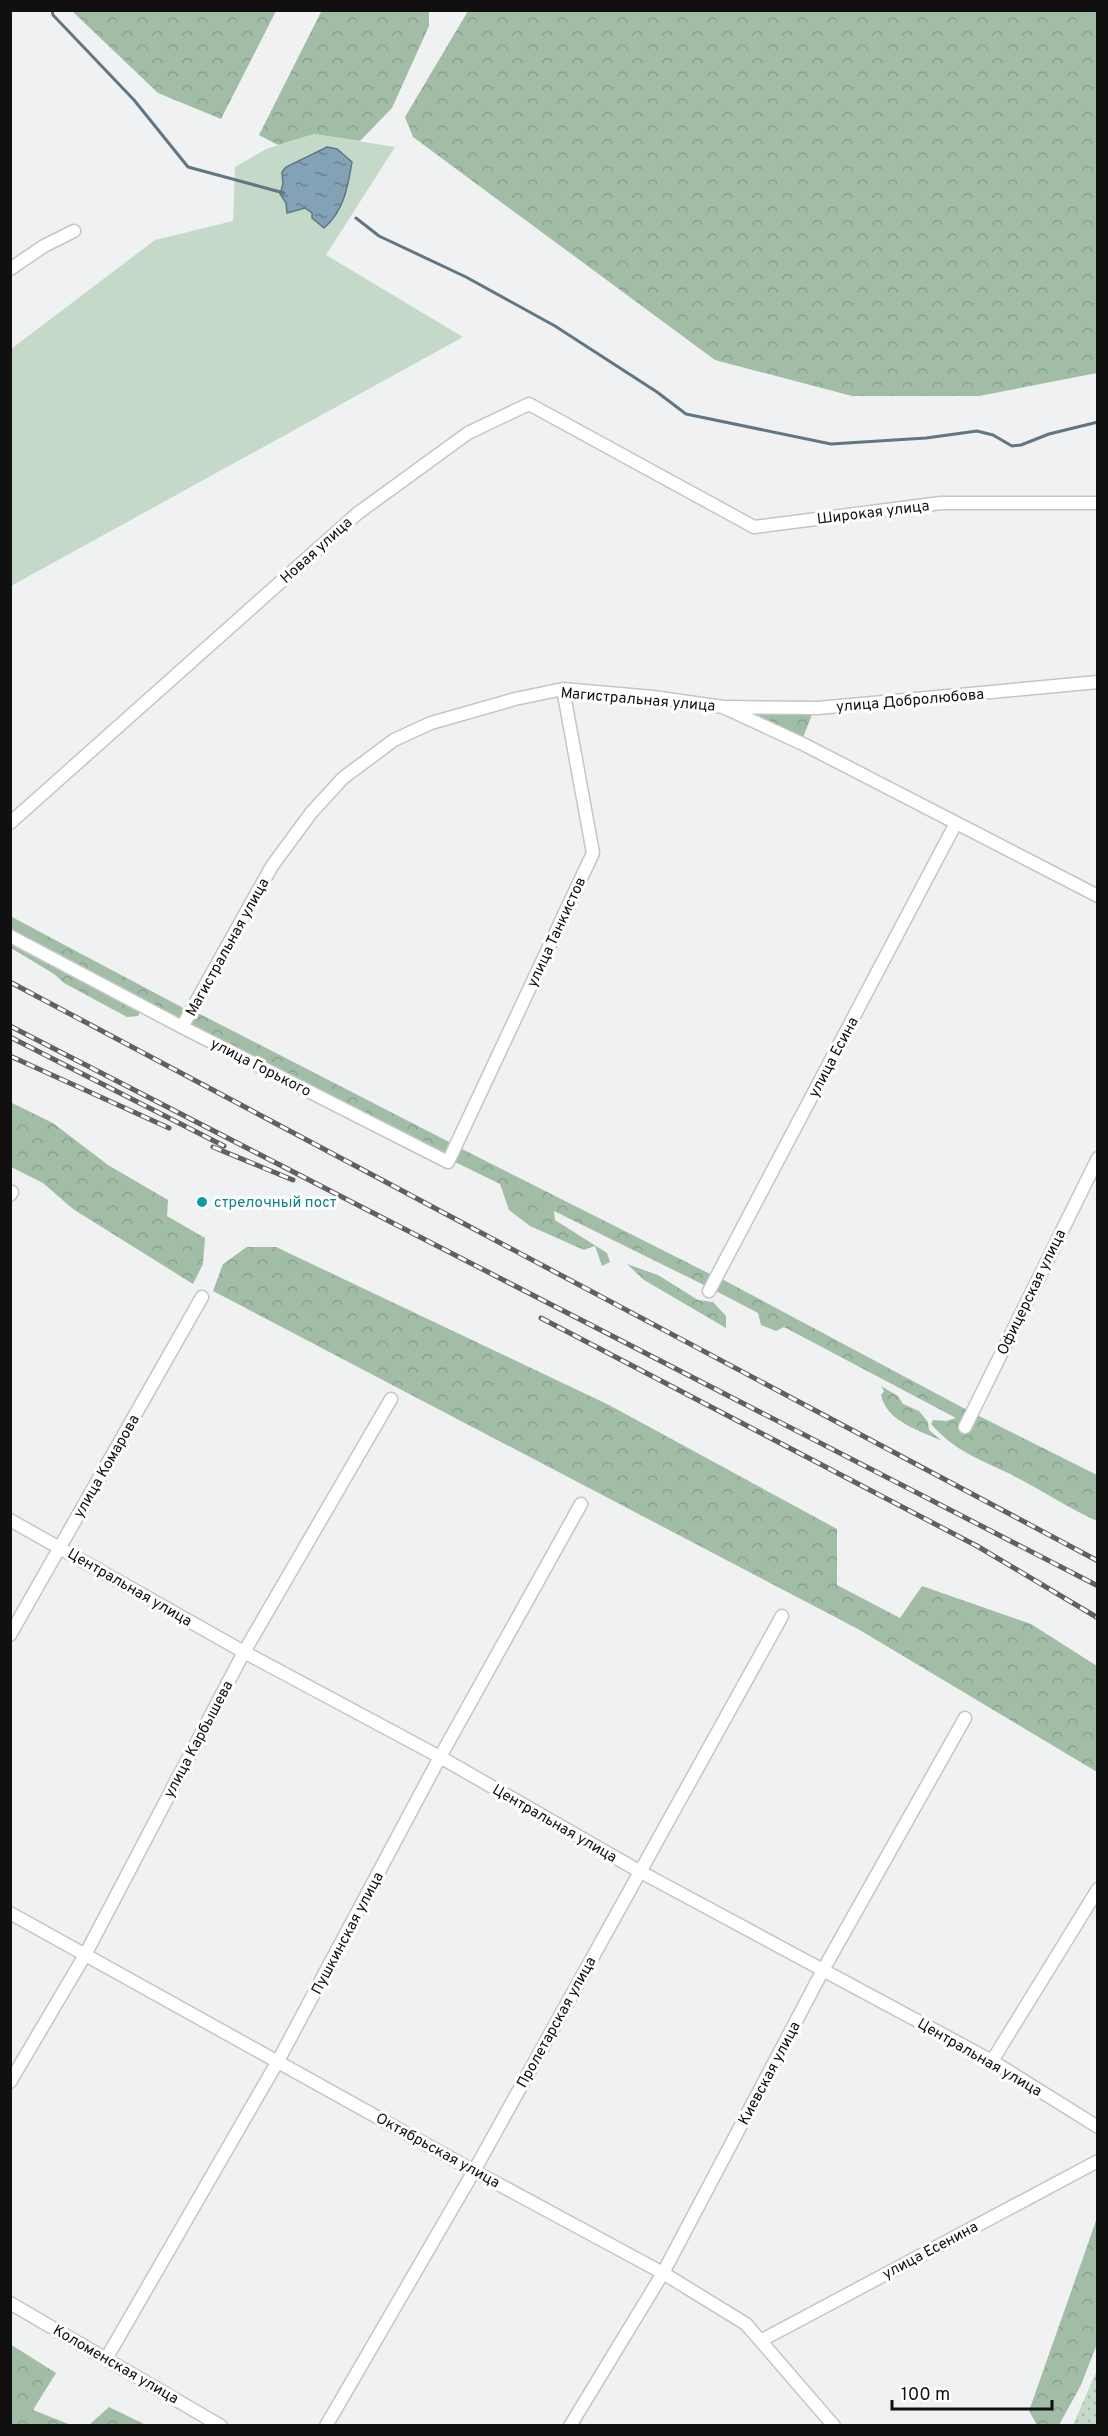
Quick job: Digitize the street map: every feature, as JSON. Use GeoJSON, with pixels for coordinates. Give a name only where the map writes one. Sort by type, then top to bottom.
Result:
{"type":"FeatureCollection","features":[{"type":"Feature","properties":{"kind":"street"},"geometry":{"type":"LineString","coordinates":[[10,269],[44,246],[74,231]]}},
{"type":"Feature","properties":{"kind":"street","name":"Новая улица"},"geometry":{"type":"LineString","coordinates":[[10,823],[358,513],[468,433],[529,404],[662,477]]}},
{"type":"Feature","properties":{"kind":"street","name":"Широкая улица"},"geometry":{"type":"LineString","coordinates":[[662,477],[754,527],[941,503],[1098,502]]}},
{"type":"Feature","properties":{"kind":"street","name":"улица Добролюбова"},"geometry":{"type":"LineString","coordinates":[[723,707],[818,708],[1098,682]]}},
{"type":"Feature","properties":{"kind":"street","name":"Магистральная улица"},"geometry":{"type":"LineString","coordinates":[[182,1027],[272,866],[311,813],[343,778],[394,740],[431,723],[515,699],[563,689],[653,697],[723,707],[804,745],[1098,896]]}},
{"type":"Feature","properties":{"kind":"street","name":"улица Танкистов"},"geometry":{"type":"LineString","coordinates":[[448,1162],[593,853],[563,689]]}},
{"type":"Feature","properties":{"kind":"street","name":"улица Есина"},"geometry":{"type":"LineString","coordinates":[[709,1291],[956,823]]}},
{"type":"Feature","properties":{"kind":"street","name":"улица Горького"},"geometry":{"type":"LineString","coordinates":[[10,936],[182,1027],[448,1162]]}},
{"type":"Feature","properties":{"kind":"street","name":"Офицерская улица"},"geometry":{"type":"LineString","coordinates":[[964,1426],[1098,1158]]}},
{"type":"Feature","properties":{"kind":"street","name":"улица Комарова"},"geometry":{"type":"LineString","coordinates":[[10,1635],[202,1297]]}},
{"type":"Feature","properties":{"kind":"street","name":"улица Карбышева"},"geometry":{"type":"LineString","coordinates":[[10,2082],[85,1955],[244,1652],[391,1399]]}},
{"type":"Feature","properties":{"kind":"street","name":"Пушкинская улица"},"geometry":{"type":"LineString","coordinates":[[106,2359],[278,2061],[440,1757],[581,1504]]}},
{"type":"Feature","properties":{"kind":"street","name":"Центральная улица"},"geometry":{"type":"LineString","coordinates":[[10,1520],[244,1652],[440,1757],[639,1871],[992,2061],[1098,2127]]}},
{"type":"Feature","properties":{"kind":"street","name":"Пролетарская улица"},"geometry":{"type":"LineString","coordinates":[[326,2426],[474,2171],[782,1616]]}},
{"type":"Feature","properties":{"kind":"street","name":"Киевская улица"},"geometry":{"type":"LineString","coordinates":[[570,2426],[663,2273],[823,1970],[965,1718]]}},
{"type":"Feature","properties":{"kind":"street"},"geometry":{"type":"LineString","coordinates":[[992,2061],[1098,1889]]}},
{"type":"Feature","properties":{"kind":"street","name":"Октябрьская улица"},"geometry":{"type":"LineString","coordinates":[[10,1913],[474,2171],[663,2273],[746,2324],[834,2426]]}},
{"type":"Feature","properties":{"kind":"street","name":"улица Есенина"},"geometry":{"type":"LineString","coordinates":[[762,2340],[1098,2161]]}},
{"type":"Feature","properties":{"kind":"street","name":"Коломенская улица"},"geometry":{"type":"LineString","coordinates":[[10,2303],[221,2426]]}},
{"type":"Feature","properties":{"kind":"green space"},"geometry":{"type":"Polygon","coordinates":[[[322,10],[429,11],[429,26],[392,108],[360,141],[314,134],[278,145],[259,135],[322,10]]]}},
{"type":"Feature","properties":{"kind":"green space"},"geometry":{"type":"Polygon","coordinates":[[[72,11],[276,11],[221,119],[158,93],[72,11]]]}},
{"type":"Feature","properties":{"kind":"green space"},"geometry":{"type":"Polygon","coordinates":[[[468,11],[1097,11],[1097,373],[979,396],[852,396],[715,360],[413,137],[405,117],[468,11]]]}},
{"type":"Feature","properties":{"kind":"green space"},"geometry":{"type":"Polygon","coordinates":[[[314,134],[395,147],[326,255],[463,337],[11,586],[11,349],[155,240],[233,221],[235,167],[266,149],[314,134]]]}},
{"type":"Feature","properties":{"kind":"green space"},"geometry":{"type":"Polygon","coordinates":[[[742,712],[813,712],[802,740],[742,712]]]}},
{"type":"Feature","properties":{"kind":"green space"},"geometry":{"type":"Polygon","coordinates":[[[10,916],[187,1010],[181,1022],[11,932],[10,916]]]}},
{"type":"Feature","properties":{"kind":"green space"},"geometry":{"type":"Polygon","coordinates":[[[10,940],[142,1009],[138,1016],[127,1017],[64,983],[54,974],[11,948],[10,940]]]}},
{"type":"Feature","properties":{"kind":"green space"},"geometry":{"type":"Polygon","coordinates":[[[196,1012],[453,1144],[446,1156],[188,1026],[196,1012]]]}},
{"type":"Feature","properties":{"kind":"green space"},"geometry":{"type":"Polygon","coordinates":[[[10,1102],[53,1123],[108,1165],[168,1200],[167,1216],[205,1238],[203,1264],[193,1284],[73,1209],[43,1183],[11,1167],[10,1102]]]}},
{"type":"Feature","properties":{"kind":"green space"},"geometry":{"type":"Polygon","coordinates":[[[460,1148],[712,1275],[706,1286],[554,1211],[555,1220],[607,1253],[610,1262],[602,1266],[595,1246],[584,1250],[530,1226],[509,1210],[500,1184],[453,1161],[460,1148]]]}},
{"type":"Feature","properties":{"kind":"green space"},"geometry":{"type":"Polygon","coordinates":[[[247,1247],[276,1247],[609,1405],[837,1529],[837,1585],[900,1618],[922,1586],[1031,1624],[1097,1666],[1097,1772],[858,1629],[213,1291],[223,1264],[247,1247]]]}},
{"type":"Feature","properties":{"kind":"green space"},"geometry":{"type":"Polygon","coordinates":[[[627,1264],[658,1275],[698,1300],[713,1302],[726,1316],[726,1328],[644,1280],[627,1264]]]}},
{"type":"Feature","properties":{"kind":"green space"},"geometry":{"type":"Polygon","coordinates":[[[720,1278],[969,1411],[1097,1475],[1097,1521],[967,1453],[949,1441],[931,1424],[933,1420],[946,1421],[956,1418],[784,1327],[776,1331],[761,1325],[758,1313],[714,1290],[720,1278]]]}},
{"type":"Feature","properties":{"kind":"green space"},"geometry":{"type":"Polygon","coordinates":[[[881,1386],[898,1396],[903,1404],[919,1411],[928,1422],[929,1430],[942,1441],[897,1419],[884,1404],[881,1395],[884,1391],[881,1386]]]}},
{"type":"Feature","properties":{"kind":"green space"},"geometry":{"type":"Polygon","coordinates":[[[1097,2218],[1097,2344],[1081,2385],[1059,2425],[1037,2425],[1029,2411],[1097,2218]]]}},
{"type":"Feature","properties":{"kind":"green space"},"geometry":{"type":"Polygon","coordinates":[[[10,2344],[56,2373],[33,2410],[71,2425],[11,2425],[10,2344]]]}},
{"type":"Feature","properties":{"kind":"green space"},"geometry":{"type":"Polygon","coordinates":[[[1097,2370],[1097,2425],[1073,2425],[1097,2370]]]}},
{"type":"Feature","properties":{"kind":"green space"},"geometry":{"type":"Polygon","coordinates":[[[109,2407],[146,2425],[89,2425],[109,2407]]]}},
{"type":"Feature","properties":{"kind":"water"},"geometry":{"type":"Polygon","coordinates":[[[327,147],[337,149],[352,162],[341,206],[324,228],[312,218],[312,213],[305,208],[287,213],[286,203],[280,194],[283,184],[282,172],[286,167],[327,147]]]}},
{"type":"Feature","properties":{"kind":"waterway"},"geometry":{"type":"LineString","coordinates":[[52,10],[53,15],[134,100],[188,167],[284,193]]}},
{"type":"Feature","properties":{"kind":"waterway"},"geometry":{"type":"LineString","coordinates":[[356,218],[379,236],[466,277],[555,326],[657,392],[686,414],[831,444],[926,438],[977,431],[993,435],[1012,446],[1098,422]]}},
{"type":"Feature","properties":{"kind":"railway"},"geometry":{"type":"LineString","coordinates":[[10,982],[1098,1561]]}},
{"type":"Feature","properties":{"kind":"railway"},"geometry":{"type":"LineString","coordinates":[[10,1026],[1098,1586]]}},
{"type":"Feature","properties":{"kind":"railway"},"geometry":{"type":"LineString","coordinates":[[10,1037],[224,1146]]}},
{"type":"Feature","properties":{"kind":"railway"},"geometry":{"type":"LineString","coordinates":[[10,1056],[169,1128]]}},
{"type":"Feature","properties":{"kind":"railway"},"geometry":{"type":"LineString","coordinates":[[213,1147],[293,1180]]}},
{"type":"Feature","properties":{"kind":"railway"},"geometry":{"type":"LineString","coordinates":[[541,1318],[977,1546],[1098,1618]]}},
{"type":"Feature","properties":{"kind":"place","name":"стрелочный пост"},"geometry":{"type":"Point","coordinates":[202,1202]}}]}
